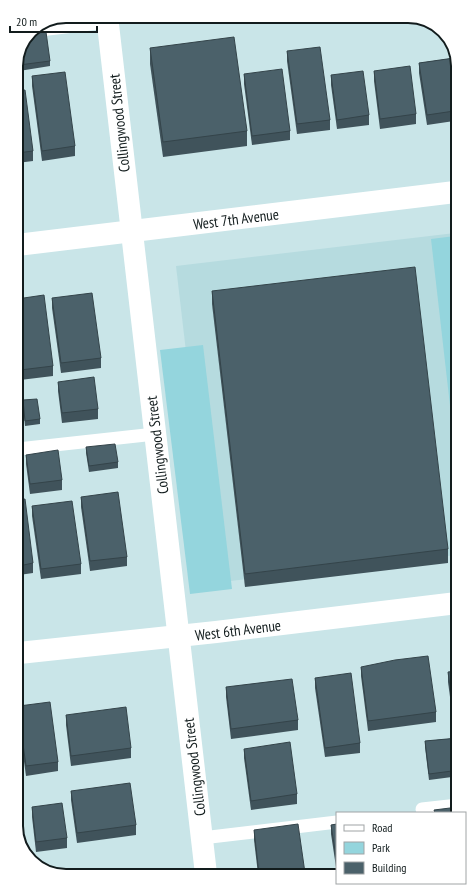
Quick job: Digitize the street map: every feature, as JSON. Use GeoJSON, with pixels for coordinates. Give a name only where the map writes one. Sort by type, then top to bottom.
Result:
{"type":"FeatureCollection","features":[{"type":"Feature","properties":{"kind":"street","name":"Collingwood Street"},"geometry":{"type":"LineString","coordinates":[[108,23],[205,869]]}},
{"type":"Feature","properties":{"kind":"street","name":"West 7th Avenue"},"geometry":{"type":"LineString","coordinates":[[23,244],[451,192]]}},
{"type":"Feature","properties":{"kind":"street","name":"West 6th Avenue"},"geometry":{"type":"LineString","coordinates":[[23,653],[179,637],[451,604]]}},
{"type":"Feature","properties":{"kind":"lane"},"geometry":{"type":"LineString","coordinates":[[44,29],[82,23]]}},
{"type":"Feature","properties":{"kind":"lane"},"geometry":{"type":"LineString","coordinates":[[23,448],[155,434]]}},
{"type":"Feature","properties":{"kind":"lane"},"geometry":{"type":"LineString","coordinates":[[422,809],[451,806]]}},
{"type":"Feature","properties":{"kind":"lane"},"geometry":{"type":"LineString","coordinates":[[202,838],[336,822]]}},
{"type":"Feature","properties":{"kind":"shaded area"},"geometry":{"type":"Polygon","coordinates":[[[451,233],[451,556],[213,583],[176,266],[451,233]]]}},
{"type":"Feature","properties":{"kind":"green space"},"geometry":{"type":"Polygon","coordinates":[[[451,236],[451,414],[431,239],[451,236]]]}},
{"type":"Feature","properties":{"kind":"green space"},"geometry":{"type":"Polygon","coordinates":[[[203,345],[232,589],[190,594],[160,350],[203,345]]]}},
{"type":"Feature","properties":{"kind":"building"},"geometry":{"type":"Polygon","coordinates":[[[46,32],[50,61],[23,64],[27,47],[39,33],[46,32]]]}},
{"type":"Feature","properties":{"kind":"building"},"geometry":{"type":"Polygon","coordinates":[[[234,37],[247,131],[163,142],[150,48],[234,37]]]}},
{"type":"Feature","properties":{"kind":"building"},"geometry":{"type":"Polygon","coordinates":[[[320,47],[330,120],[297,124],[287,51],[320,47]]]}},
{"type":"Feature","properties":{"kind":"building"},"geometry":{"type":"Polygon","coordinates":[[[450,59],[451,111],[427,115],[419,63],[450,59]]]}},
{"type":"Feature","properties":{"kind":"building"},"geometry":{"type":"Polygon","coordinates":[[[410,66],[416,114],[380,119],[374,71],[410,66]]]}},
{"type":"Feature","properties":{"kind":"building"},"geometry":{"type":"Polygon","coordinates":[[[282,69],[290,131],[252,136],[244,74],[282,69]]]}},
{"type":"Feature","properties":{"kind":"building"},"geometry":{"type":"Polygon","coordinates":[[[363,71],[369,115],[337,120],[331,75],[363,71]]]}},
{"type":"Feature","properties":{"kind":"building"},"geometry":{"type":"Polygon","coordinates":[[[65,72],[75,146],[42,151],[32,76],[65,72]]]}},
{"type":"Feature","properties":{"kind":"building"},"geometry":{"type":"Polygon","coordinates":[[[23,90],[25,90],[33,151],[23,152],[23,90]]]}},
{"type":"Feature","properties":{"kind":"building"},"geometry":{"type":"Polygon","coordinates":[[[415,267],[448,549],[245,574],[212,291],[415,267]]]}},
{"type":"Feature","properties":{"kind":"building"},"geometry":{"type":"Polygon","coordinates":[[[92,293],[101,358],[61,363],[52,298],[92,293]]]}},
{"type":"Feature","properties":{"kind":"building"},"geometry":{"type":"Polygon","coordinates":[[[44,295],[53,366],[23,370],[23,298],[44,295]]]}},
{"type":"Feature","properties":{"kind":"building"},"geometry":{"type":"Polygon","coordinates":[[[94,377],[98,409],[62,413],[58,382],[94,377]]]}},
{"type":"Feature","properties":{"kind":"building"},"geometry":{"type":"Polygon","coordinates":[[[37,399],[40,419],[25,421],[23,400],[37,399]]]}},
{"type":"Feature","properties":{"kind":"building"},"geometry":{"type":"Polygon","coordinates":[[[115,444],[118,462],[89,466],[86,447],[115,444]]]}},
{"type":"Feature","properties":{"kind":"building"},"geometry":{"type":"Polygon","coordinates":[[[58,450],[62,480],[30,484],[26,455],[58,450]]]}},
{"type":"Feature","properties":{"kind":"building"},"geometry":{"type":"Polygon","coordinates":[[[118,492],[127,557],[90,561],[81,497],[118,492]]]}},
{"type":"Feature","properties":{"kind":"building"},"geometry":{"type":"Polygon","coordinates":[[[23,499],[25,499],[33,563],[23,565],[23,499]]]}},
{"type":"Feature","properties":{"kind":"building"},"geometry":{"type":"Polygon","coordinates":[[[72,501],[81,564],[41,569],[32,506],[72,501]]]}},
{"type":"Feature","properties":{"kind":"building"},"geometry":{"type":"Polygon","coordinates":[[[428,656],[436,712],[368,721],[361,667],[395,660],[428,656]]]}},
{"type":"Feature","properties":{"kind":"building"},"geometry":{"type":"Polygon","coordinates":[[[448,672],[451,672],[451,694],[448,672]]]}},
{"type":"Feature","properties":{"kind":"building"},"geometry":{"type":"Polygon","coordinates":[[[351,673],[360,743],[325,748],[315,678],[351,673]]]}},
{"type":"Feature","properties":{"kind":"building"},"geometry":{"type":"Polygon","coordinates":[[[292,679],[298,720],[231,729],[226,687],[292,679]]]}},
{"type":"Feature","properties":{"kind":"building"},"geometry":{"type":"Polygon","coordinates":[[[50,702],[58,762],[26,766],[23,744],[23,705],[50,702]]]}},
{"type":"Feature","properties":{"kind":"building"},"geometry":{"type":"Polygon","coordinates":[[[126,707],[131,748],[71,756],[66,715],[126,707]]]}},
{"type":"Feature","properties":{"kind":"building"},"geometry":{"type":"Polygon","coordinates":[[[451,739],[451,771],[429,774],[425,741],[451,739]]]}},
{"type":"Feature","properties":{"kind":"building"},"geometry":{"type":"Polygon","coordinates":[[[290,742],[297,794],[251,801],[244,749],[290,742]]]}},
{"type":"Feature","properties":{"kind":"building"},"geometry":{"type":"Polygon","coordinates":[[[130,783],[136,825],[77,833],[71,791],[130,783]]]}},
{"type":"Feature","properties":{"kind":"building"},"geometry":{"type":"Polygon","coordinates":[[[62,803],[67,838],[36,842],[32,807],[62,803]]]}},
{"type":"Feature","properties":{"kind":"building"},"geometry":{"type":"Polygon","coordinates":[[[451,808],[451,812],[435,812],[434,810],[451,808]]]}},
{"type":"Feature","properties":{"kind":"building"},"geometry":{"type":"Polygon","coordinates":[[[298,824],[304,869],[258,869],[254,830],[298,824]]]}},
{"type":"Feature","properties":{"kind":"building"},"geometry":{"type":"Polygon","coordinates":[[[336,824],[336,857],[331,825],[336,824]]]}}]}
